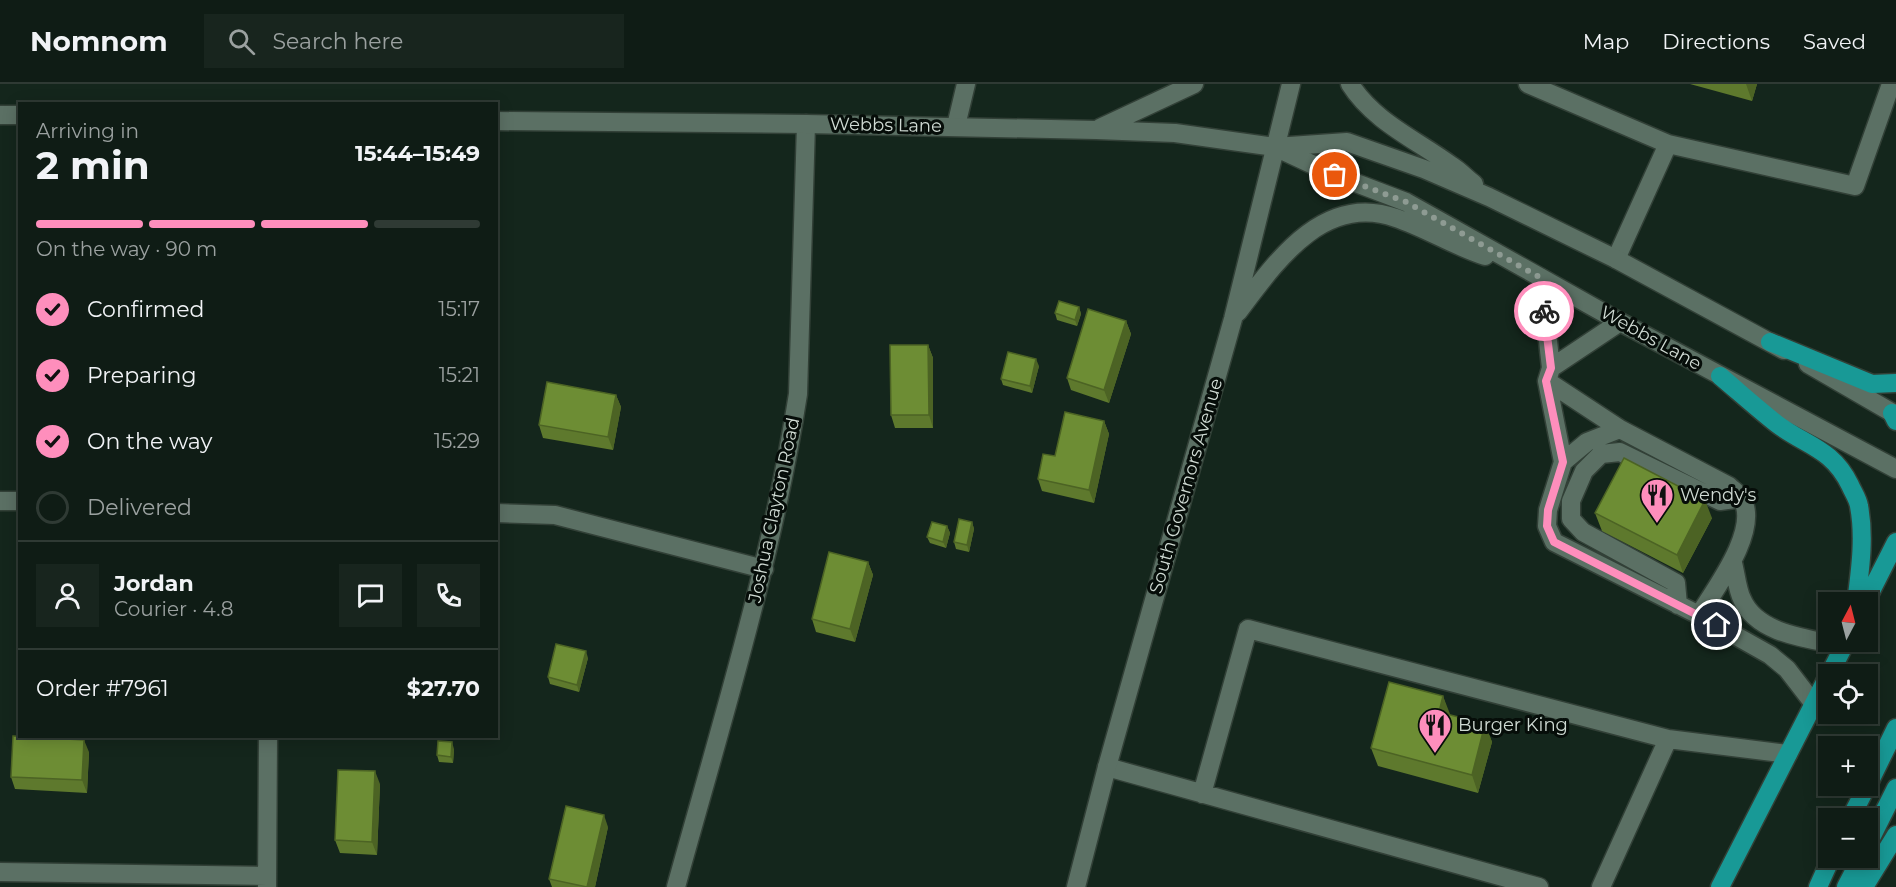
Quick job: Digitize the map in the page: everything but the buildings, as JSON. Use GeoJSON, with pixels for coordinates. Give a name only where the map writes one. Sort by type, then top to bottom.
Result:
{"type":"FeatureCollection","features":[{"type":"Feature","properties":{"kind":"highway"},"geometry":{"type":"LineString","coordinates":[[1770,342],[1872,384],[1896,383]]}},
{"type":"Feature","properties":{"kind":"highway"},"geometry":{"type":"LineString","coordinates":[[1720,376],[1779,425],[1816,446],[1831,458],[1846,478],[1859,504],[1862,558],[1857,592]]}},
{"type":"Feature","properties":{"kind":"highway"},"geometry":{"type":"LineString","coordinates":[[1871,592],[1896,542]]}},
{"type":"Feature","properties":{"kind":"highway"},"geometry":{"type":"LineString","coordinates":[[1720,887],[1818,696]]}},
{"type":"Feature","properties":{"kind":"highway"},"geometry":{"type":"LineString","coordinates":[[1878,763],[1896,728]]}},
{"type":"Feature","properties":{"kind":"highway"},"geometry":{"type":"LineString","coordinates":[[1878,824],[1896,788]]}},
{"type":"Feature","properties":{"kind":"highway"},"geometry":{"type":"LineString","coordinates":[[1864,887],[1896,835]]}},
{"type":"Feature","properties":{"kind":"highway"},"geometry":{"type":"LineString","coordinates":[[1818,887],[1827,868]]}},
{"type":"Feature","properties":{"kind":"highway"},"geometry":{"type":"LineString","coordinates":[[1846,887],[1856,868]]}},
{"type":"Feature","properties":{"kind":"main road"},"geometry":{"type":"LineString","coordinates":[[956,126],[966,84]]}},
{"type":"Feature","properties":{"kind":"main road"},"geometry":{"type":"LineString","coordinates":[[1096,130],[1194,84]]}},
{"type":"Feature","properties":{"kind":"main road","name":"South Governors Avenue"},"geometry":{"type":"LineString","coordinates":[[1076,887],[1107,767],[1233,319],[1291,84]]}},
{"type":"Feature","properties":{"kind":"main road"},"geometry":{"type":"LineString","coordinates":[[1350,84],[1361,102],[1380,118],[1452,166],[1489,197]]}},
{"type":"Feature","properties":{"kind":"main road"},"geometry":{"type":"LineString","coordinates":[[1528,84],[1668,144],[1855,186],[1891,84]]}},
{"type":"Feature","properties":{"kind":"main road"},"geometry":{"type":"LineString","coordinates":[[0,115],[18,115]]}},
{"type":"Feature","properties":{"kind":"main road","name":"Webbs Lane"},"geometry":{"type":"LineString","coordinates":[[498,121],[956,126],[1096,130],[1175,133],[1275,147],[1347,142],[1489,197],[1616,259],[1770,342],[1895,416]]}},
{"type":"Feature","properties":{"kind":"main road","name":"Joshua Clayton Road"},"geometry":{"type":"LineString","coordinates":[[676,887],[764,569],[791,436],[798,394],[806,124]]}},
{"type":"Feature","properties":{"kind":"main road"},"geometry":{"type":"LineString","coordinates":[[1616,259],[1668,144]]}},
{"type":"Feature","properties":{"kind":"main road","name":"Webbs Lane"},"geometry":{"type":"LineString","coordinates":[[1275,147],[1335,175],[1406,202],[1620,322],[1896,468]]}},
{"type":"Feature","properties":{"kind":"main road"},"geometry":{"type":"LineString","coordinates":[[1233,319],[1287,251],[1324,222],[1345,214],[1373,212],[1395,217],[1461,248],[1534,274],[1563,462],[1548,510],[1547,526],[1554,542],[1699,615],[1770,655],[1787,669],[1814,704]]}},
{"type":"Feature","properties":{"kind":"main road"},"geometry":{"type":"LineString","coordinates":[[1549,374],[1620,322]]}},
{"type":"Feature","properties":{"kind":"main road"},"geometry":{"type":"LineString","coordinates":[[1549,374],[1620,429],[1729,486],[1742,498],[1745,509],[1745,529],[1732,563],[1699,615]]}},
{"type":"Feature","properties":{"kind":"main road"},"geometry":{"type":"LineString","coordinates":[[1563,462],[1587,442],[1620,429]]}},
{"type":"Feature","properties":{"kind":"main road"},"geometry":{"type":"LineString","coordinates":[[1678,605],[1676,583],[1583,532],[1571,519],[1571,501],[1584,471],[1601,454],[1620,452],[1720,501],[1742,498]]}},
{"type":"Feature","properties":{"kind":"main road"},"geometry":{"type":"LineString","coordinates":[[0,501],[18,501]]}},
{"type":"Feature","properties":{"kind":"main road"},"geometry":{"type":"LineString","coordinates":[[498,513],[555,515],[764,569]]}},
{"type":"Feature","properties":{"kind":"main road"},"geometry":{"type":"LineString","coordinates":[[1732,563],[1742,599],[1750,612],[1763,623],[1803,637],[1818,640]]}},
{"type":"Feature","properties":{"kind":"main road"},"geometry":{"type":"LineString","coordinates":[[1202,794],[1248,629],[1668,739],[1788,754]]}},
{"type":"Feature","properties":{"kind":"main road"},"geometry":{"type":"LineString","coordinates":[[0,872],[267,882],[268,738]]}},
{"type":"Feature","properties":{"kind":"main road"},"geometry":{"type":"LineString","coordinates":[[1601,887],[1668,739]]}},
{"type":"Feature","properties":{"kind":"main road"},"geometry":{"type":"LineString","coordinates":[[1107,767],[1539,887]]}},
{"type":"Feature","properties":{"kind":"way so far"},"geometry":{"type":"LineString","coordinates":[[1335,175],[1406,202],[1541,278],[1544,311]]}},
{"type":"Feature","properties":{"kind":"place","name":"Wendy's"},"geometry":{"type":"Point","coordinates":[1657,524]}},
{"type":"Feature","properties":{"kind":"place","name":"Burger King"},"geometry":{"type":"Point","coordinates":[1435,754]}},
{"type":"Feature","properties":{"kind":"route"},"geometry":{"type":"LineString","coordinates":[[1544,311],[1551,368],[1546,381],[1563,462],[1548,510],[1547,526],[1554,542],[1717,625]]}}]}
